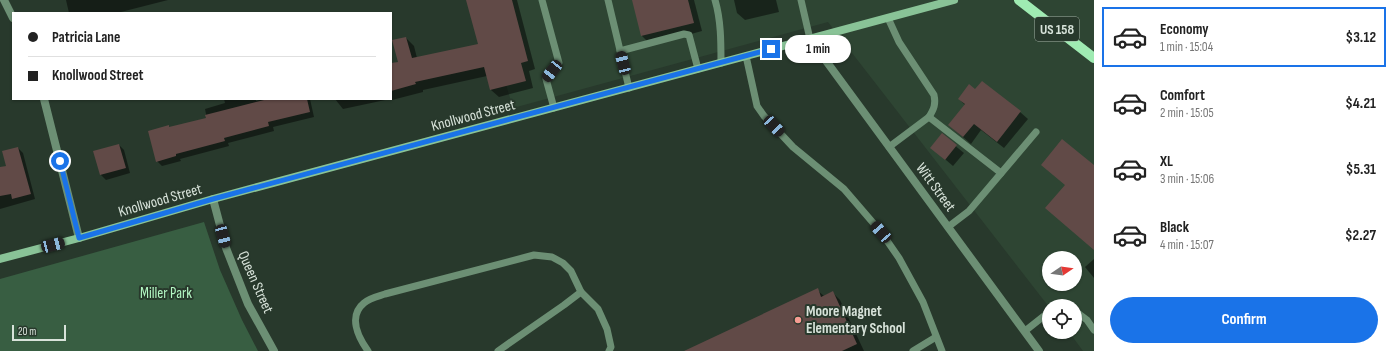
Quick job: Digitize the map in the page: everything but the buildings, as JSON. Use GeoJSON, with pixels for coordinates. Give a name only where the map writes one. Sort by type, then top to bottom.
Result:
{"type":"FeatureCollection","features":[{"type":"Feature","properties":{"kind":"main road","name":"Knollwood Street"},"geometry":{"type":"LineString","coordinates":[[0,259],[79,238],[213,199],[954,0]]}},
{"type":"Feature","properties":{"kind":"main road","name":"US 158"},"geometry":{"type":"LineString","coordinates":[[1019,0],[1094,58]]}},
{"type":"Feature","properties":{"kind":"street"},"geometry":{"type":"LineString","coordinates":[[4,0],[12,16]]}},
{"type":"Feature","properties":{"kind":"street","name":"Witt Street"},"geometry":{"type":"LineString","coordinates":[[810,39],[1039,351]]}},
{"type":"Feature","properties":{"kind":"street"},"geometry":{"type":"LineString","coordinates":[[44,100],[79,238]]}},
{"type":"Feature","properties":{"kind":"street","name":"Queen Street"},"geometry":{"type":"LineString","coordinates":[[213,199],[226,248],[245,297],[274,351]]}},
{"type":"Feature","properties":{"kind":"lane"},"geometry":{"type":"LineString","coordinates":[[542,0],[559,63],[546,79],[554,108]]}},
{"type":"Feature","properties":{"kind":"lane"},"geometry":{"type":"LineString","coordinates":[[608,0],[629,88]]}},
{"type":"Feature","properties":{"kind":"lane"},"geometry":{"type":"LineString","coordinates":[[715,0],[718,8],[721,63]]}},
{"type":"Feature","properties":{"kind":"lane"},"geometry":{"type":"LineString","coordinates":[[801,0],[810,39]]}},
{"type":"Feature","properties":{"kind":"lane"},"geometry":{"type":"LineString","coordinates":[[888,18],[899,42],[934,95],[936,103],[929,117],[889,146]]}},
{"type":"Feature","properties":{"kind":"lane"},"geometry":{"type":"LineString","coordinates":[[620,51],[684,34],[689,35],[698,69]]}},
{"type":"Feature","properties":{"kind":"lane"},"geometry":{"type":"LineString","coordinates":[[746,56],[757,106],[764,116],[793,147],[844,189],[881,232],[899,258],[923,302],[942,351]]}},
{"type":"Feature","properties":{"kind":"lane"},"geometry":{"type":"LineString","coordinates":[[929,117],[1001,173]]}},
{"type":"Feature","properties":{"kind":"lane"},"geometry":{"type":"LineString","coordinates":[[948,227],[969,211],[1036,132]]}},
{"type":"Feature","properties":{"kind":"lane"},"geometry":{"type":"LineString","coordinates":[[368,351],[359,339],[355,325],[357,312],[365,302],[385,294],[534,255],[552,257],[563,263],[571,271],[581,292],[598,309],[607,329],[612,347],[609,351]]}},
{"type":"Feature","properties":{"kind":"lane"},"geometry":{"type":"LineString","coordinates":[[498,351],[564,306],[581,292]]}},
{"type":"Feature","properties":{"kind":"lane"},"geometry":{"type":"LineString","coordinates":[[1082,316],[1087,320],[1094,330]]}},
{"type":"Feature","properties":{"kind":"lane"},"geometry":{"type":"LineString","coordinates":[[1025,331],[1042,318]]}},
{"type":"Feature","properties":{"kind":"lane"},"geometry":{"type":"LineString","coordinates":[[912,351],[936,337]]}},
{"type":"Feature","properties":{"kind":"shaded area"},"geometry":{"type":"Polygon","coordinates":[[[481,0],[1094,0],[1094,351],[1083,351],[1074,339],[1082,339],[1082,299],[1043,299],[828,22],[513,108],[481,0]]]}},
{"type":"Feature","properties":{"kind":"green space","name":"Miller Park"},"geometry":{"type":"Polygon","coordinates":[[[204,222],[220,270],[242,320],[258,351],[0,351],[0,279],[204,222]]]}},
{"type":"Feature","properties":{"kind":"place","name":"Moore Magnet Elementary School"},"geometry":{"type":"Point","coordinates":[798,320]}},
{"type":"Feature","properties":{"kind":"route"},"geometry":{"type":"LineString","coordinates":[[60,161],[79,238],[213,199],[771,49]]}}]}
